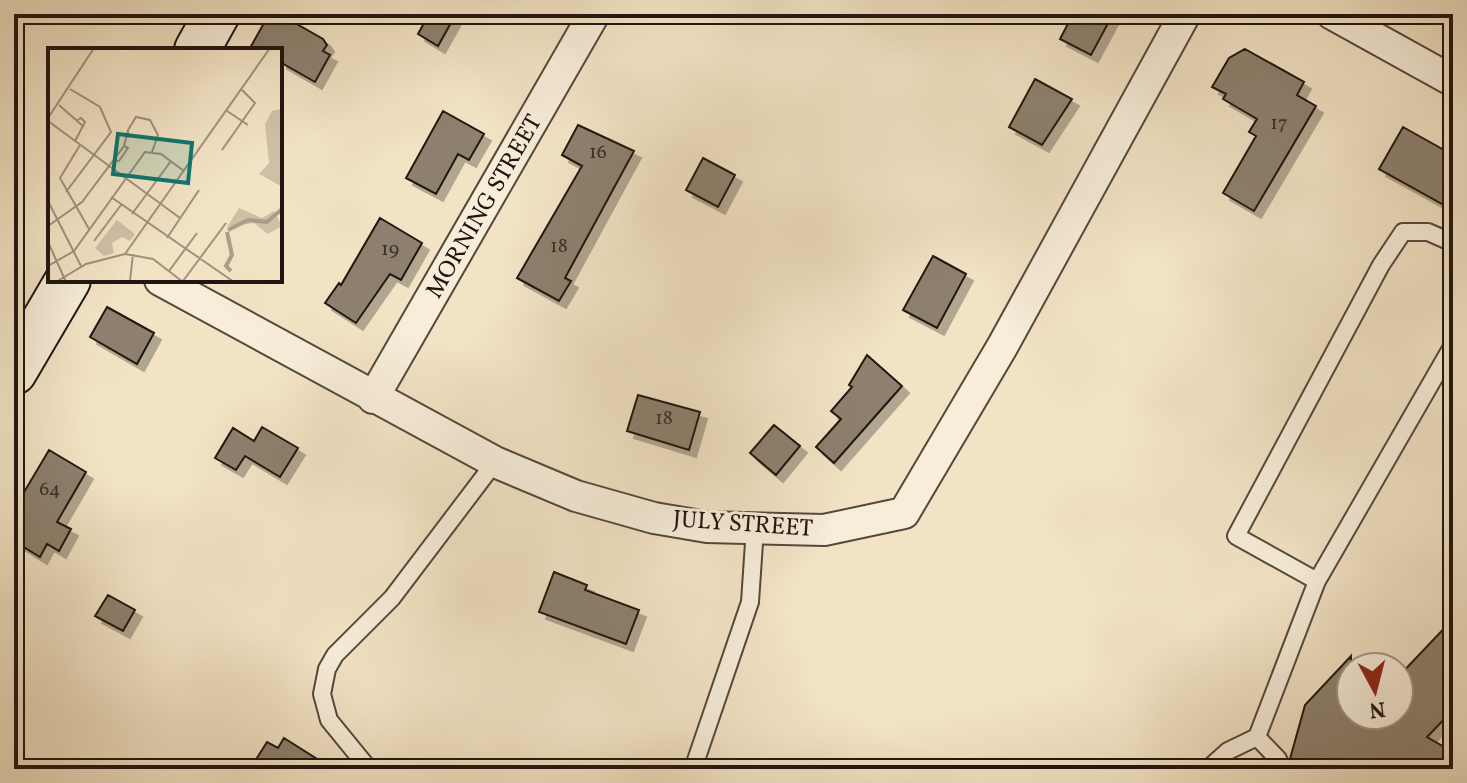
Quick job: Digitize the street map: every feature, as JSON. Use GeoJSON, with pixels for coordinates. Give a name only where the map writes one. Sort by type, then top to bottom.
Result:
{"type":"FeatureCollection","features":[{"type":"Feature","properties":{"kind":"street"},"geometry":{"type":"LineString","coordinates":[[198,48],[217,14]]}},
{"type":"Feature","properties":{"kind":"street","name":"MORNING STREET"},"geometry":{"type":"LineString","coordinates":[[373,398],[594,14]]}},
{"type":"Feature","properties":{"kind":"street","name":"JULY STREET"},"geometry":{"type":"LineString","coordinates":[[164,282],[495,462],[576,496],[654,518],[707,527],[824,530],[904,513],[1002,347],[1185,14]]}},
{"type":"Feature","properties":{"kind":"street"},"geometry":{"type":"LineString","coordinates":[[1332,14],[1453,81]]}},
{"type":"Feature","properties":{"kind":"street"},"geometry":{"type":"LineString","coordinates":[[14,372],[67,282]]}},
{"type":"Feature","properties":{"kind":"lane"},"geometry":{"type":"LineString","coordinates":[[1317,581],[1236,536],[1381,265],[1403,232],[1428,232],[1453,243]]}},
{"type":"Feature","properties":{"kind":"lane"},"geometry":{"type":"LineString","coordinates":[[1208,769],[1228,751],[1257,737],[1317,581],[1453,345]]}},
{"type":"Feature","properties":{"kind":"lane"},"geometry":{"type":"LineString","coordinates":[[369,769],[329,720],[322,694],[327,669],[335,655],[392,598],[495,462]]}},
{"type":"Feature","properties":{"kind":"lane"},"geometry":{"type":"LineString","coordinates":[[693,769],[750,602],[755,528]]}},
{"type":"Feature","properties":{"kind":"lane"},"geometry":{"type":"LineString","coordinates":[[1257,737],[1278,759],[1282,769]]}},
{"type":"Feature","properties":{"kind":"building"},"geometry":{"type":"Polygon","coordinates":[[[269,14],[279,14],[323,39],[327,45],[323,51],[330,55],[315,82],[282,63],[282,48],[250,48],[269,14]]]}},
{"type":"Feature","properties":{"kind":"building"},"geometry":{"type":"Polygon","coordinates":[[[429,14],[456,14],[438,46],[418,34],[429,14]]]}},
{"type":"Feature","properties":{"kind":"building"},"geometry":{"type":"Polygon","coordinates":[[[1073,14],[1113,14],[1091,55],[1060,39],[1073,14]]]}},
{"type":"Feature","properties":{"kind":"building"},"geometry":{"type":"Polygon","coordinates":[[[1245,49],[1304,82],[1297,95],[1316,106],[1254,211],[1223,193],[1256,136],[1249,132],[1257,119],[1223,99],[1226,94],[1212,87],[1229,58],[1245,49]]]}},
{"type":"Feature","properties":{"kind":"building"},"geometry":{"type":"Polygon","coordinates":[[[1035,79],[1072,99],[1042,145],[1009,127],[1035,79]]]}},
{"type":"Feature","properties":{"kind":"building"},"geometry":{"type":"Polygon","coordinates":[[[443,111],[484,134],[469,160],[458,154],[436,194],[406,178],[443,111]]]}},
{"type":"Feature","properties":{"kind":"building"},"geometry":{"type":"Polygon","coordinates":[[[578,125],[634,151],[565,278],[571,281],[559,301],[517,278],[582,166],[562,155],[578,125]]]}},
{"type":"Feature","properties":{"kind":"building"},"geometry":{"type":"Polygon","coordinates":[[[1403,127],[1453,155],[1453,210],[1379,169],[1403,127]]]}},
{"type":"Feature","properties":{"kind":"building"},"geometry":{"type":"Polygon","coordinates":[[[703,158],[735,175],[718,207],[686,190],[703,158]]]}},
{"type":"Feature","properties":{"kind":"building"},"geometry":{"type":"Polygon","coordinates":[[[380,218],[422,243],[401,280],[390,274],[356,323],[325,303],[339,283],[341,285],[380,218]]]}},
{"type":"Feature","properties":{"kind":"building"},"geometry":{"type":"Polygon","coordinates":[[[933,256],[966,274],[937,328],[903,310],[933,256]]]}},
{"type":"Feature","properties":{"kind":"building"},"geometry":{"type":"Polygon","coordinates":[[[107,307],[154,333],[137,364],[90,337],[107,307]]]}},
{"type":"Feature","properties":{"kind":"building"},"geometry":{"type":"Polygon","coordinates":[[[867,355],[902,386],[834,463],[816,447],[841,419],[831,411],[852,387],[849,385],[867,355]]]}},
{"type":"Feature","properties":{"kind":"building"},"geometry":{"type":"Polygon","coordinates":[[[638,395],[700,412],[689,450],[627,431],[638,395]]]}},
{"type":"Feature","properties":{"kind":"building"},"geometry":{"type":"Polygon","coordinates":[[[774,425],[800,446],[776,475],[750,453],[774,425]]]}},
{"type":"Feature","properties":{"kind":"building"},"geometry":{"type":"Polygon","coordinates":[[[262,427],[298,448],[280,477],[245,456],[236,470],[215,458],[233,428],[254,441],[262,427]]]}},
{"type":"Feature","properties":{"kind":"building"},"geometry":{"type":"Polygon","coordinates":[[[49,450],[86,472],[57,522],[71,529],[59,551],[47,544],[40,557],[14,541],[14,509],[49,450]]]}},
{"type":"Feature","properties":{"kind":"building"},"geometry":{"type":"Polygon","coordinates":[[[554,572],[587,585],[585,590],[639,610],[626,644],[539,612],[554,572]]]}},
{"type":"Feature","properties":{"kind":"building"},"geometry":{"type":"Polygon","coordinates":[[[108,595],[135,610],[123,631],[95,616],[108,595]]]}},
{"type":"Feature","properties":{"kind":"building"},"geometry":{"type":"Polygon","coordinates":[[[1453,619],[1453,710],[1427,737],[1453,752],[1453,769],[1313,769],[1292,765],[1290,759],[1305,705],[1335,673],[1335,731],[1415,731],[1415,659],[1453,619]]]}},
{"type":"Feature","properties":{"kind":"building"},"geometry":{"type":"Polygon","coordinates":[[[284,738],[333,769],[250,769],[267,742],[278,748],[284,738]]]}}]}
